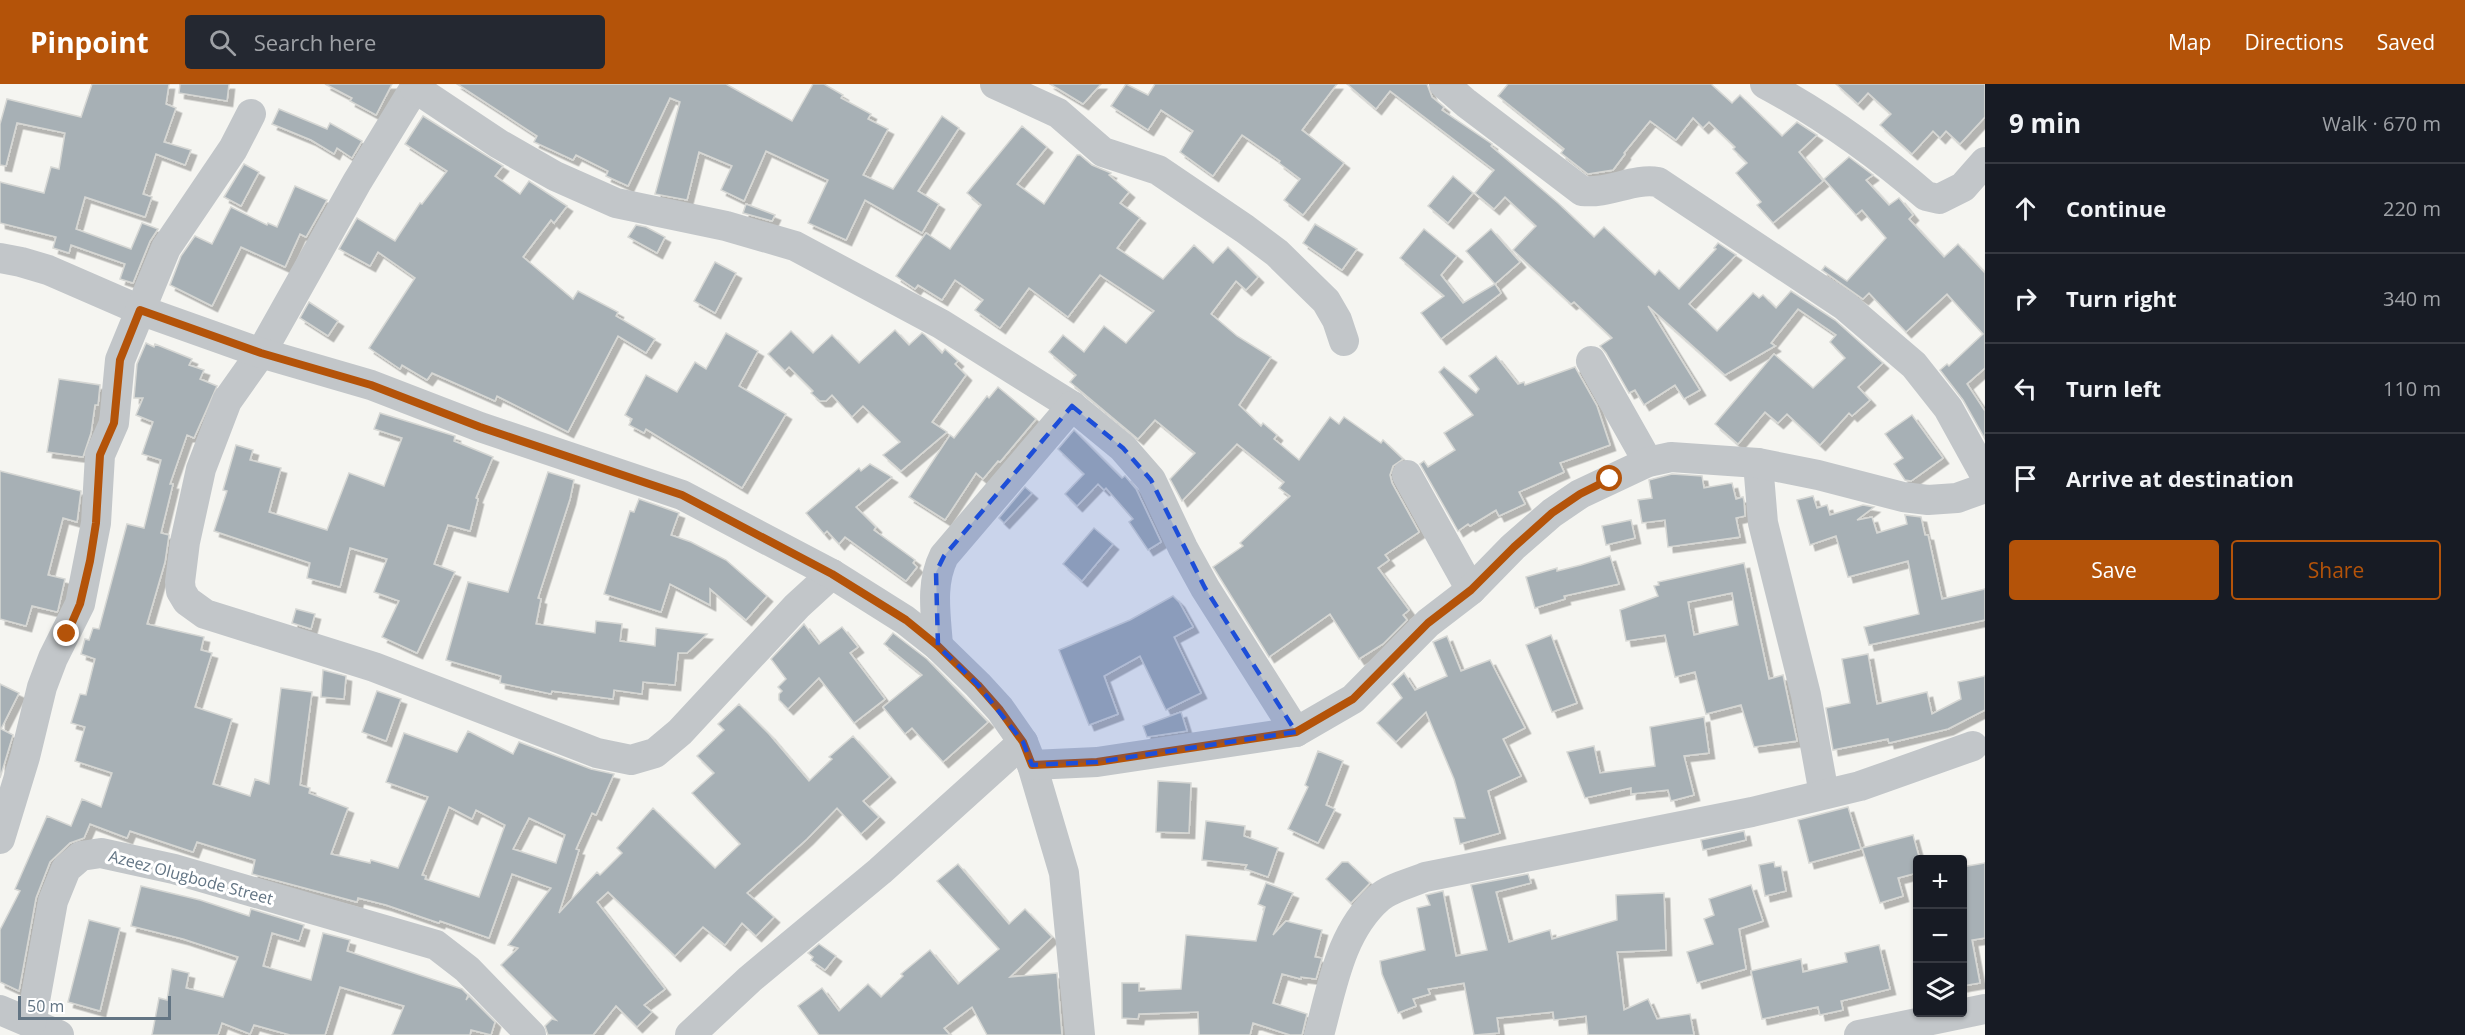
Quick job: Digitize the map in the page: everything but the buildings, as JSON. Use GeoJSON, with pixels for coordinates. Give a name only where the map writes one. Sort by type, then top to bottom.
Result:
{"type":"FeatureCollection","features":[{"type":"Feature","properties":{"kind":"street"},"geometry":{"type":"LineString","coordinates":[[995,84],[1058,113],[1103,152],[1158,170],[1245,229],[1277,253],[1326,301],[1337,320],[1344,340]]}},
{"type":"Feature","properties":{"kind":"street"},"geometry":{"type":"LineString","coordinates":[[1444,84],[1582,191],[1598,193],[1649,180],[1658,182],[1845,306],[1914,365],[1948,408],[1985,475]]}},
{"type":"Feature","properties":{"kind":"street"},"geometry":{"type":"LineString","coordinates":[[1766,84],[1813,110],[1857,141],[1926,196],[1939,199],[1963,187],[1985,162]]}},
{"type":"Feature","properties":{"kind":"street"},"geometry":{"type":"LineString","coordinates":[[832,574],[797,606],[680,732],[655,753],[631,760],[597,753],[374,667],[205,614],[187,601],[181,591],[180,582],[185,542],[198,480],[227,401],[261,353],[357,182],[416,86],[518,155],[555,176],[615,203],[726,226],[795,246],[941,324],[1072,406],[1123,448],[1151,480],[1205,588],[1296,732]]}},
{"type":"Feature","properties":{"kind":"street"},"geometry":{"type":"LineString","coordinates":[[0,839],[25,757],[42,687],[53,658],[80,604],[96,523],[100,455],[114,423],[120,360],[166,248],[233,149],[251,114]]}},
{"type":"Feature","properties":{"kind":"street"},"geometry":{"type":"LineString","coordinates":[[0,258],[48,270],[140,310],[261,353],[371,385],[480,427],[682,495],[832,574],[906,620],[938,646],[986,693],[1027,753],[1064,873],[1080,1035]]}},
{"type":"Feature","properties":{"kind":"street"},"geometry":{"type":"LineString","coordinates":[[1591,361],[1648,462]]}},
{"type":"Feature","properties":{"kind":"street"},"geometry":{"type":"LineString","coordinates":[[938,646],[936,572],[944,556],[1072,406]]}},
{"type":"Feature","properties":{"kind":"street"},"geometry":{"type":"LineString","coordinates":[[690,1035],[750,979],[1027,753],[1097,762],[1296,732],[1353,699],[1428,623],[1471,590],[1552,513],[1580,494],[1648,462],[1671,457],[1758,463],[1818,475],[1903,497],[1928,500],[1957,498],[1985,488]]}},
{"type":"Feature","properties":{"kind":"street"},"geometry":{"type":"LineString","coordinates":[[1758,463],[1763,523],[1806,695],[1824,794]]}},
{"type":"Feature","properties":{"kind":"street"},"geometry":{"type":"LineString","coordinates":[[1407,475],[1471,590]]}},
{"type":"Feature","properties":{"kind":"street"},"geometry":{"type":"LineString","coordinates":[[1319,1035],[1346,943],[1354,926],[1380,896],[1425,877],[1752,812],[1860,786],[1973,746]]}},
{"type":"Feature","properties":{"kind":"street","name":"Azeez Olugbode Street"},"geometry":{"type":"LineString","coordinates":[[31,1023],[53,901],[66,869],[81,856],[101,854],[174,869],[436,945],[467,969],[531,1035]]}},
{"type":"Feature","properties":{"kind":"street"},"geometry":{"type":"LineString","coordinates":[[1859,1035],[1985,1009]]}},
{"type":"Feature","properties":{"kind":"street"},"geometry":{"type":"LineString","coordinates":[[0,1010],[59,1035]]}},
{"type":"Feature","properties":{"kind":"highlighted area"},"geometry":{"type":"Polygon","coordinates":[[[1072,406],[1123,448],[1151,480],[1205,588],[1296,732],[1097,762],[1032,765],[1023,742],[978,685],[938,646],[936,572],[944,556],[1072,406]]]}},
{"type":"Feature","properties":{"kind":"route"},"geometry":{"type":"LineString","coordinates":[[67,634],[80,604],[90,561],[96,523],[100,455],[114,423],[120,360],[140,310],[261,353],[371,385],[480,427],[682,495],[832,574],[906,620],[938,646],[1000,710],[1023,742],[1032,765],[1097,762],[1183,751],[1296,732],[1353,699],[1428,623],[1471,590],[1552,513],[1580,494],[1610,479]]}}]}
